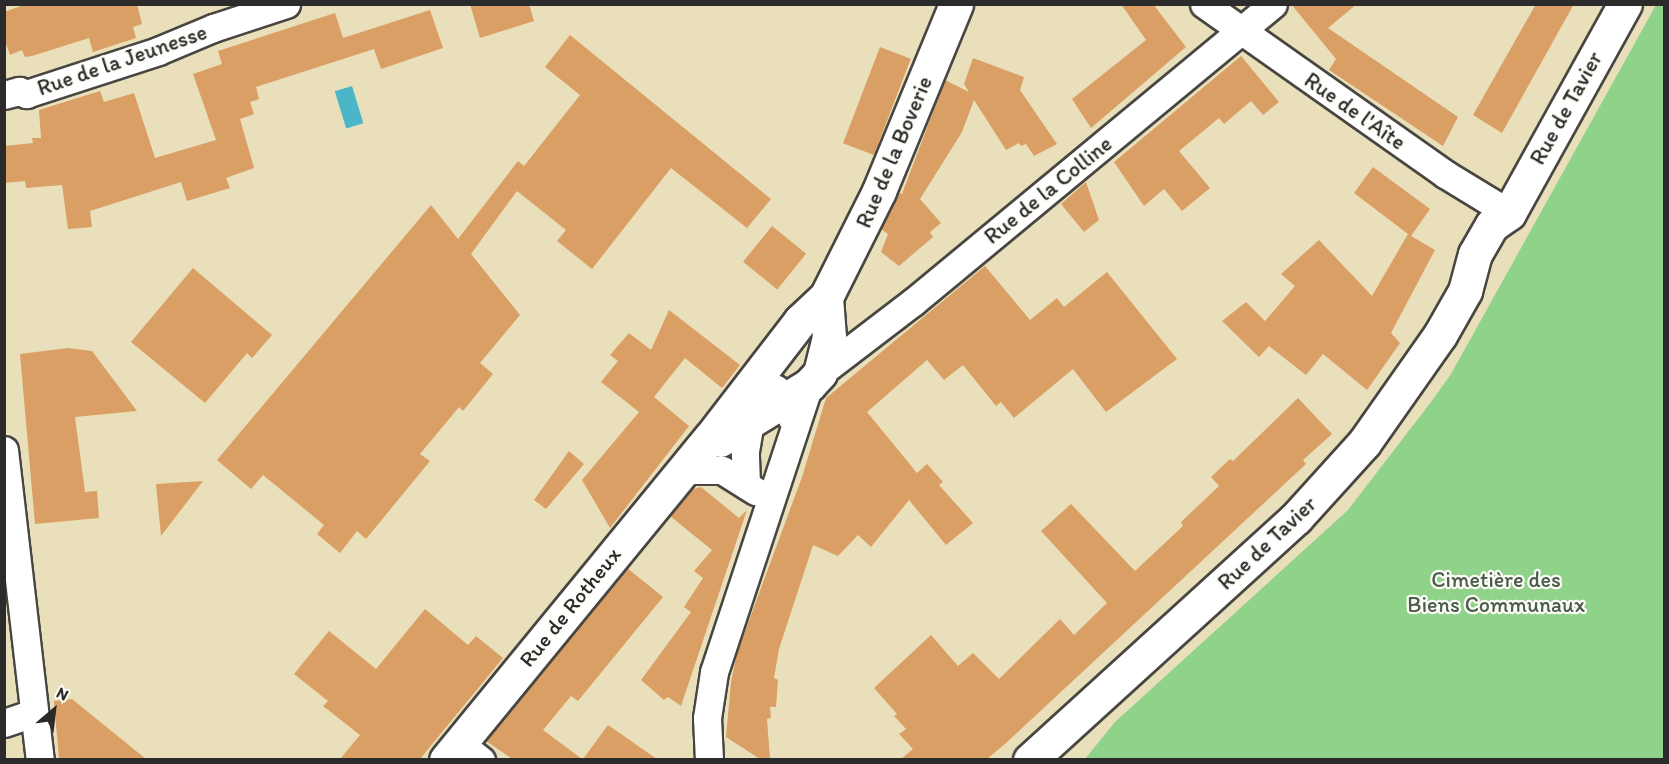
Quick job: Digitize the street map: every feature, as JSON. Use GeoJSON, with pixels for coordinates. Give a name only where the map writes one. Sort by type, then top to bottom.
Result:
{"type":"FeatureCollection","features":[{"type":"Feature","properties":{"kind":"street","name":"Rue de la Jeunesse"},"geometry":{"type":"LineString","coordinates":[[10,96],[185,43],[213,28],[286,4]]}},
{"type":"Feature","properties":{"kind":"street","name":"Rue de la Boverie"},"geometry":{"type":"LineString","coordinates":[[826,297],[883,182],[956,4]]}},
{"type":"Feature","properties":{"kind":"street","name":"Rue de l'Aîte"},"geometry":{"type":"LineString","coordinates":[[1204,4],[1445,174],[1509,213]]}},
{"type":"Feature","properties":{"kind":"street","name":"Rue de la Colline"},"geometry":{"type":"LineString","coordinates":[[802,396],[1273,4]]}},
{"type":"Feature","properties":{"kind":"street","name":"Rue de Tavier"},"geometry":{"type":"LineString","coordinates":[[1030,759],[1324,489],[1391,409],[1465,291],[1475,254],[1492,225],[1509,213],[1625,4]]}},
{"type":"Feature","properties":{"kind":"street","name":"Rue de Rotheux"},"geometry":{"type":"LineString","coordinates":[[462,754],[800,321],[826,297]]}},
{"type":"Feature","properties":{"kind":"street"},"geometry":{"type":"LineString","coordinates":[[709,759],[707,718],[714,672],[777,485],[802,396],[829,337],[826,297]]}},
{"type":"Feature","properties":{"kind":"street"},"geometry":{"type":"LineString","coordinates":[[746,485],[744,462],[757,379],[776,389],[802,396]]}},
{"type":"Feature","properties":{"kind":"street"},"geometry":{"type":"LineString","coordinates":[[689,463],[750,421],[802,396]]}},
{"type":"Feature","properties":{"kind":"street"},"geometry":{"type":"LineString","coordinates":[[4,450],[39,759]]}},
{"type":"Feature","properties":{"kind":"street"},"geometry":{"type":"LineString","coordinates":[[689,463],[722,470],[746,485],[763,491],[777,485]]}},
{"type":"Feature","properties":{"kind":"street"},"geometry":{"type":"LineString","coordinates":[[4,723],[33,713]]}},
{"type":"Feature","properties":{"kind":"green space","name":"Cimetière des Biens Communaux"},"geometry":{"type":"Polygon","coordinates":[[[1656,5],[1664,5],[1664,759],[1085,759],[1115,722],[1348,510],[1431,402],[1451,374],[1656,5]]]}},
{"type":"Feature","properties":{"kind":"water"},"geometry":{"type":"Polygon","coordinates":[[[352,86],[363,123],[346,129],[335,91],[352,86]]]}},
{"type":"Feature","properties":{"kind":"building"},"geometry":{"type":"Polygon","coordinates":[[[27,4],[137,4],[142,24],[133,27],[136,38],[93,52],[89,38],[32,56],[25,57],[22,50],[10,55],[4,38],[4,12],[27,4]]]}},
{"type":"Feature","properties":{"kind":"building"},"geometry":{"type":"Polygon","coordinates":[[[470,4],[529,4],[534,21],[480,38],[470,4]]]}},
{"type":"Feature","properties":{"kind":"building"},"geometry":{"type":"Polygon","coordinates":[[[1121,4],[1153,4],[1186,47],[1091,128],[1072,99],[1146,40],[1121,4]]]}},
{"type":"Feature","properties":{"kind":"building"},"geometry":{"type":"Polygon","coordinates":[[[1291,4],[1357,4],[1328,28],[1458,117],[1443,146],[1329,70],[1336,59],[1291,4]]]}},
{"type":"Feature","properties":{"kind":"building"},"geometry":{"type":"Polygon","coordinates":[[[1536,4],[1574,4],[1502,133],[1473,115],[1536,4]]]}},
{"type":"Feature","properties":{"kind":"building"},"geometry":{"type":"Polygon","coordinates":[[[430,10],[443,48],[381,69],[374,49],[256,87],[259,99],[250,102],[254,114],[240,119],[254,168],[226,178],[230,188],[187,201],[181,182],[90,211],[92,227],[68,229],[62,185],[26,188],[25,181],[4,183],[4,146],[33,143],[32,138],[41,138],[39,110],[100,91],[104,102],[134,93],[155,158],[216,140],[193,74],[222,64],[218,51],[335,13],[343,38],[430,10]]]}},
{"type":"Feature","properties":{"kind":"building"},"geometry":{"type":"Polygon","coordinates":[[[570,35],[771,199],[747,228],[671,168],[592,269],[557,241],[566,230],[517,191],[471,254],[520,315],[480,363],[493,374],[463,411],[459,407],[420,454],[430,461],[366,539],[357,531],[340,553],[317,534],[324,525],[263,475],[251,489],[217,460],[431,205],[458,239],[518,161],[524,166],[580,95],[545,67],[570,35]]]}},
{"type":"Feature","properties":{"kind":"building"},"geometry":{"type":"Polygon","coordinates":[[[880,47],[911,59],[874,155],[843,143],[880,47]]]}},
{"type":"Feature","properties":{"kind":"building"},"geometry":{"type":"Polygon","coordinates":[[[1241,56],[1279,102],[1263,115],[1251,101],[1224,124],[1219,118],[1179,151],[1210,188],[1182,211],[1164,189],[1144,206],[1114,162],[1241,56]]]}},
{"type":"Feature","properties":{"kind":"building"},"geometry":{"type":"Polygon","coordinates":[[[973,58],[1024,77],[1020,90],[1057,144],[1034,156],[1026,144],[1021,146],[1019,143],[1006,150],[974,100],[962,132],[920,199],[941,223],[930,232],[933,237],[899,266],[881,252],[888,234],[881,229],[899,193],[902,194],[945,80],[969,92],[964,84],[973,58]]]}},
{"type":"Feature","properties":{"kind":"building"},"geometry":{"type":"Polygon","coordinates":[[[1373,167],[1430,209],[1411,236],[1435,250],[1391,333],[1400,343],[1367,390],[1323,354],[1306,375],[1269,346],[1259,357],[1222,321],[1246,302],[1265,321],[1295,286],[1281,274],[1319,240],[1372,296],[1408,234],[1354,193],[1373,167]]]}},
{"type":"Feature","properties":{"kind":"building"},"geometry":{"type":"Polygon","coordinates":[[[1086,182],[1099,220],[1084,232],[1061,204],[1086,182]]]}},
{"type":"Feature","properties":{"kind":"building"},"geometry":{"type":"Polygon","coordinates":[[[772,226],[806,254],[777,289],[743,262],[772,226]]]}},
{"type":"Feature","properties":{"kind":"building"},"geometry":{"type":"Polygon","coordinates":[[[985,266],[1030,320],[1057,298],[1064,307],[1107,272],[1177,359],[1106,412],[1073,369],[1014,418],[1001,402],[996,406],[963,365],[944,380],[927,360],[867,412],[917,473],[927,464],[943,482],[939,485],[973,523],[946,545],[909,500],[871,547],[858,535],[838,556],[813,545],[779,649],[774,678],[778,680],[776,707],[770,707],[771,718],[767,719],[770,759],[760,759],[726,737],[731,682],[737,653],[802,477],[826,398],[985,266]]]}},
{"type":"Feature","properties":{"kind":"building"},"geometry":{"type":"Polygon","coordinates":[[[193,268],[272,335],[252,358],[247,353],[205,403],[131,342],[193,268]]]}},
{"type":"Feature","properties":{"kind":"building"},"geometry":{"type":"Polygon","coordinates":[[[669,310],[740,365],[722,388],[685,358],[654,397],[689,426],[610,528],[582,480],[639,412],[601,382],[618,361],[610,355],[629,333],[651,350],[669,310]]]}},
{"type":"Feature","properties":{"kind":"building"},"geometry":{"type":"Polygon","coordinates":[[[68,348],[92,351],[137,411],[75,417],[85,492],[97,491],[99,518],[35,524],[20,354],[68,348]]]}},
{"type":"Feature","properties":{"kind":"building"},"geometry":{"type":"Polygon","coordinates":[[[1298,398],[1332,434],[1303,460],[1306,464],[1005,744],[987,759],[901,759],[913,749],[899,734],[906,729],[894,716],[897,714],[874,688],[931,635],[958,666],[973,653],[999,679],[1060,619],[1074,635],[1107,603],[1041,531],[1071,504],[1135,571],[1183,526],[1181,522],[1219,486],[1211,477],[1230,459],[1233,461],[1298,398]]]}},
{"type":"Feature","properties":{"kind":"building"},"geometry":{"type":"Polygon","coordinates":[[[569,451],[584,464],[546,509],[534,500],[569,451]]]}},
{"type":"Feature","properties":{"kind":"building"},"geometry":{"type":"Polygon","coordinates":[[[203,481],[161,536],[156,484],[203,481]]]}},
{"type":"Feature","properties":{"kind":"building"},"geometry":{"type":"Polygon","coordinates":[[[701,487],[739,518],[747,510],[681,706],[668,697],[664,700],[641,680],[691,612],[684,607],[703,578],[694,571],[712,550],[670,516],[693,489],[701,487]]]}},
{"type":"Feature","properties":{"kind":"building"},"geometry":{"type":"Polygon","coordinates":[[[627,568],[663,597],[578,701],[571,696],[543,730],[582,759],[512,759],[486,741],[627,568]]]}},
{"type":"Feature","properties":{"kind":"building"},"geometry":{"type":"Polygon","coordinates":[[[425,609],[468,645],[476,636],[503,658],[420,759],[340,759],[360,735],[323,706],[328,701],[294,674],[329,631],[376,669],[425,609]]]}},
{"type":"Feature","properties":{"kind":"building"},"geometry":{"type":"Polygon","coordinates":[[[72,699],[146,759],[59,759],[54,701],[72,699]]]}},
{"type":"Feature","properties":{"kind":"building"},"geometry":{"type":"Polygon","coordinates":[[[608,725],[657,759],[583,759],[608,725]]]}}]}
